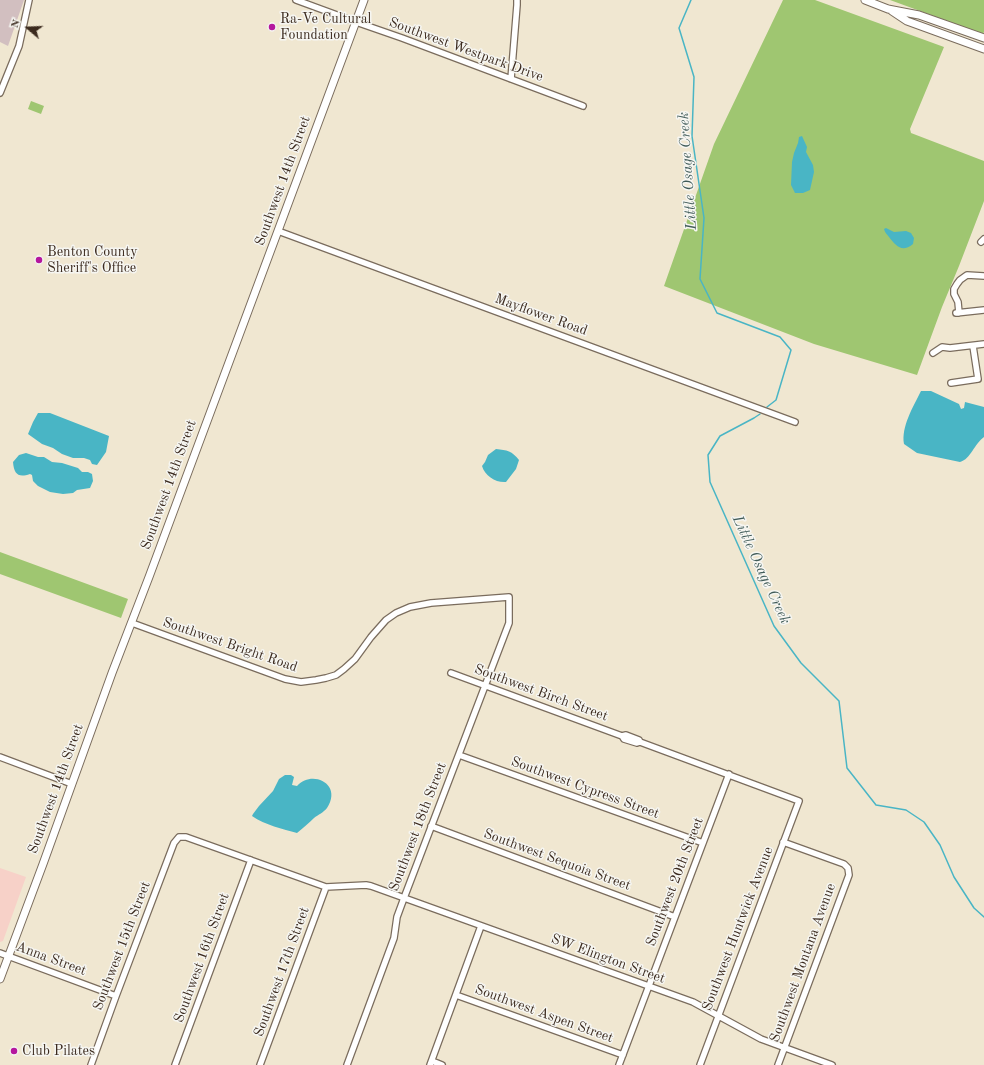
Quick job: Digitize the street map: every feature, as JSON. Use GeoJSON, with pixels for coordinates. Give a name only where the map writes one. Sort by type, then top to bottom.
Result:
{"type":"FeatureCollection","features":[{"type":"Feature","properties":{"kind":"main road","name":"Southwest 14th Street"},"geometry":{"type":"LineString","coordinates":[[0,979],[364,0]]}},
{"type":"Feature","properties":{"kind":"main road"},"geometry":{"type":"LineString","coordinates":[[865,0],[888,8],[919,15],[984,38]]}},
{"type":"Feature","properties":{"kind":"main road"},"geometry":{"type":"LineString","coordinates":[[888,8],[907,22],[984,49]]}},
{"type":"Feature","properties":{"kind":"street"},"geometry":{"type":"LineString","coordinates":[[0,93],[20,46],[29,0]]}},
{"type":"Feature","properties":{"kind":"street","name":"Southwest Westpark Drive"},"geometry":{"type":"LineString","coordinates":[[296,0],[583,106]]}},
{"type":"Feature","properties":{"kind":"street"},"geometry":{"type":"LineString","coordinates":[[511,79],[517,0]]}},
{"type":"Feature","properties":{"kind":"street","name":"Mayflower Road"},"geometry":{"type":"LineString","coordinates":[[278,231],[795,422]]}},
{"type":"Feature","properties":{"kind":"street"},"geometry":{"type":"LineString","coordinates":[[984,276],[967,275],[957,284],[954,290],[954,294],[958,302],[957,313],[984,310]]}},
{"type":"Feature","properties":{"kind":"street"},"geometry":{"type":"LineString","coordinates":[[933,353],[942,347],[950,348],[984,344]]}},
{"type":"Feature","properties":{"kind":"street"},"geometry":{"type":"LineString","coordinates":[[951,383],[978,379],[973,346]]}},
{"type":"Feature","properties":{"kind":"street","name":"Southwest Bright Road"},"geometry":{"type":"LineString","coordinates":[[132,623],[285,679],[301,682],[336,675],[355,659],[386,620],[396,613],[410,607],[430,603],[509,597]]}},
{"type":"Feature","properties":{"kind":"street","name":"Southwest 18th Street"},"geometry":{"type":"LineString","coordinates":[[347,1065],[394,938],[397,917],[509,623],[509,597]]}},
{"type":"Feature","properties":{"kind":"street","name":"Southwest Birch Street"},"geometry":{"type":"LineString","coordinates":[[451,673],[622,736],[626,735],[639,740],[640,742],[799,801]]}},
{"type":"Feature","properties":{"kind":"street","name":"Southwest Cypress Street"},"geometry":{"type":"LineString","coordinates":[[459,755],[703,843]]}},
{"type":"Feature","properties":{"kind":"street"},"geometry":{"type":"LineString","coordinates":[[0,757],[72,784]]}},
{"type":"Feature","properties":{"kind":"street","name":"Southwest 20th Street"},"geometry":{"type":"LineString","coordinates":[[619,1065],[728,774]]}},
{"type":"Feature","properties":{"kind":"street","name":"Southwest Huntwick Avenue"},"geometry":{"type":"LineString","coordinates":[[700,1065],[799,801]]}},
{"type":"Feature","properties":{"kind":"street","name":"Southwest Sequoia Street"},"geometry":{"type":"LineString","coordinates":[[431,826],[675,916]]}},
{"type":"Feature","properties":{"kind":"street","name":"Southwest 15th Street"},"geometry":{"type":"LineString","coordinates":[[91,1065],[174,843],[179,837],[186,837],[252,860]]}},
{"type":"Feature","properties":{"kind":"street","name":"Southwest Montana Avenue"},"geometry":{"type":"LineString","coordinates":[[778,1065],[849,875],[848,868],[844,864],[783,842]]}},
{"type":"Feature","properties":{"kind":"street"},"geometry":{"type":"LineString","coordinates":[[252,860],[326,887]]}},
{"type":"Feature","properties":{"kind":"street","name":"Southwest 16th Street"},"geometry":{"type":"LineString","coordinates":[[175,1065],[252,860]]}},
{"type":"Feature","properties":{"kind":"street","name":"SW Elington Street"},"geometry":{"type":"LineString","coordinates":[[326,887],[372,886],[693,1002],[761,1039],[832,1065]]}},
{"type":"Feature","properties":{"kind":"street","name":"Southwest 17th Street"},"geometry":{"type":"LineString","coordinates":[[260,1065],[326,887]]}},
{"type":"Feature","properties":{"kind":"street"},"geometry":{"type":"LineString","coordinates":[[442,1065],[431,1063],[481,926]]}},
{"type":"Feature","properties":{"kind":"street","name":"Anna Street"},"geometry":{"type":"LineString","coordinates":[[0,953],[116,996]]}},
{"type":"Feature","properties":{"kind":"street","name":"Southwest Aspen Street"},"geometry":{"type":"LineString","coordinates":[[456,995],[623,1055]]}},
{"type":"Feature","properties":{"kind":"shaded area"},"geometry":{"type":"Polygon","coordinates":[[[0,0],[24,0],[8,46],[0,42],[0,0]]]}},
{"type":"Feature","properties":{"kind":"shaded area"},"geometry":{"type":"Polygon","coordinates":[[[0,868],[26,877],[3,941],[0,942],[0,868]]]}},
{"type":"Feature","properties":{"kind":"green space"},"geometry":{"type":"Polygon","coordinates":[[[783,0],[815,0],[944,47],[910,129],[911,133],[984,161],[984,201],[917,375],[814,344],[664,286],[714,144],[783,0]]]}},
{"type":"Feature","properties":{"kind":"green space"},"geometry":{"type":"Polygon","coordinates":[[[890,0],[984,0],[984,32],[983,34],[890,0]]]}},
{"type":"Feature","properties":{"kind":"green space"},"geometry":{"type":"Polygon","coordinates":[[[31,101],[44,106],[41,114],[28,109],[31,101]]]}},
{"type":"Feature","properties":{"kind":"green space"},"geometry":{"type":"Polygon","coordinates":[[[0,552],[128,599],[121,618],[0,574],[0,552]]]}},
{"type":"Feature","properties":{"kind":"water"},"geometry":{"type":"Polygon","coordinates":[[[802,136],[807,147],[806,152],[813,165],[814,172],[810,190],[803,193],[795,193],[791,185],[792,162],[799,137],[802,136]]]}},
{"type":"Feature","properties":{"kind":"water"},"geometry":{"type":"Polygon","coordinates":[[[886,228],[894,232],[906,231],[911,233],[914,238],[913,244],[906,248],[897,246],[885,232],[884,229],[886,228]]]}},
{"type":"Feature","properties":{"kind":"water"},"geometry":{"type":"Polygon","coordinates":[[[921,391],[931,391],[959,404],[961,409],[964,408],[965,402],[984,407],[984,437],[970,455],[964,460],[960,462],[917,453],[904,444],[904,431],[906,424],[911,410],[921,391]]]}},
{"type":"Feature","properties":{"kind":"water"},"geometry":{"type":"Polygon","coordinates":[[[38,413],[50,413],[109,436],[106,452],[97,465],[92,464],[90,460],[84,458],[73,458],[62,454],[53,448],[42,444],[28,434],[38,413]]]}},
{"type":"Feature","properties":{"kind":"water"},"geometry":{"type":"Polygon","coordinates":[[[496,449],[509,452],[519,460],[516,469],[506,482],[491,478],[483,470],[482,466],[488,455],[496,449]]]}},
{"type":"Feature","properties":{"kind":"water"},"geometry":{"type":"Polygon","coordinates":[[[26,453],[38,457],[44,457],[52,462],[62,463],[78,468],[82,472],[92,474],[93,481],[90,488],[63,494],[50,492],[38,486],[33,481],[32,475],[22,476],[17,474],[14,470],[13,462],[19,455],[26,453]]]}},
{"type":"Feature","properties":{"kind":"water"},"geometry":{"type":"Polygon","coordinates":[[[285,775],[291,775],[294,777],[292,785],[297,786],[303,781],[317,779],[324,782],[331,792],[331,799],[327,808],[297,833],[268,824],[252,816],[273,791],[279,779],[285,775]]]}},
{"type":"Feature","properties":{"kind":"waterway","name":"Little Osage Creek"},"geometry":{"type":"LineString","coordinates":[[691,0],[679,28],[694,77],[692,136],[704,218],[700,279],[717,313],[780,337],[791,350],[776,400],[767,407]]}},
{"type":"Feature","properties":{"kind":"waterway","name":"Little Osage Creek"},"geometry":{"type":"LineString","coordinates":[[760,414],[720,436],[708,455],[710,482],[774,626],[801,663],[839,701],[847,768],[876,805],[906,810],[924,822],[940,845],[954,877],[974,908],[984,917]]}},
{"type":"Feature","properties":{"kind":"place","name":"Ra-Ve Cultural Foundation"},"geometry":{"type":"Point","coordinates":[272,27]}},
{"type":"Feature","properties":{"kind":"place","name":"Benton County Sheriff's Office"},"geometry":{"type":"Point","coordinates":[39,260]}},
{"type":"Feature","properties":{"kind":"place","name":"Club Pilates"},"geometry":{"type":"Point","coordinates":[14,1051]}}]}
